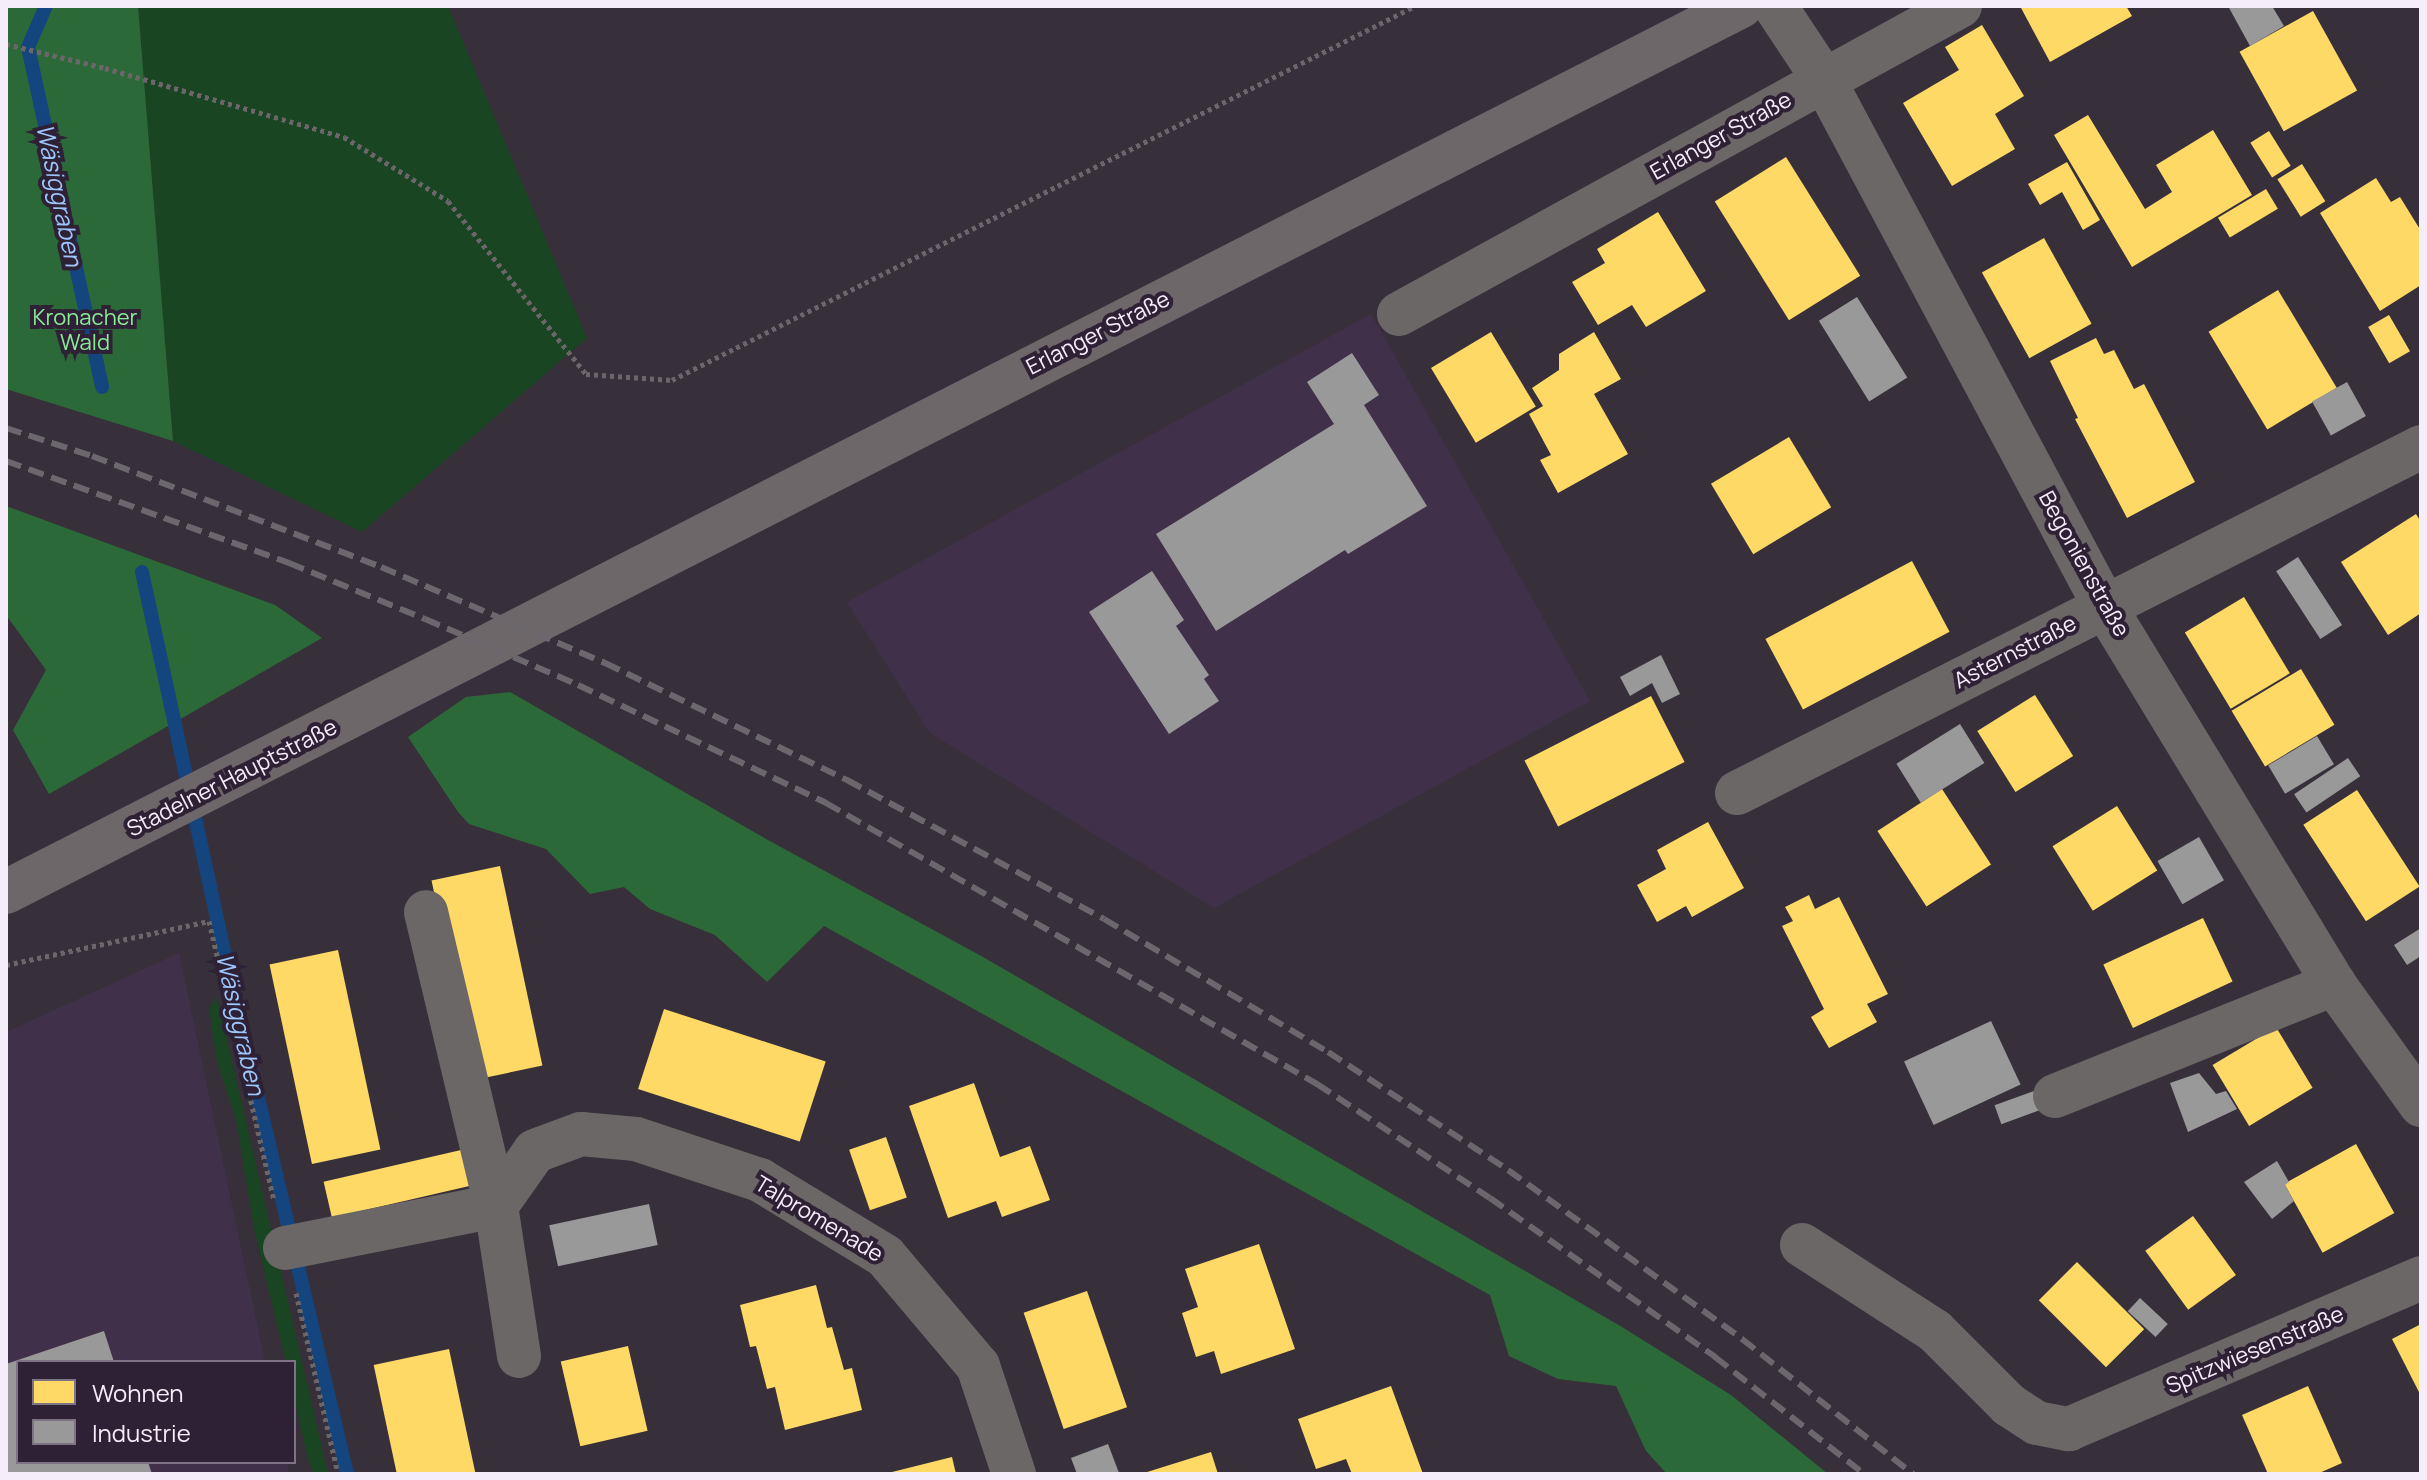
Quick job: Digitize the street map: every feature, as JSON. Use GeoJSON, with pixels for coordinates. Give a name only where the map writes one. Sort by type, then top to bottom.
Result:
{"type":"FeatureCollection","features":[{"type":"Feature","properties":{"kind":"main road","name":"Erlanger Straße"},"geometry":{"type":"LineString","coordinates":[[457,664],[1741,6]]}},
{"type":"Feature","properties":{"kind":"main road","name":"Stadelner Hauptstraße"},"geometry":{"type":"LineString","coordinates":[[6,892],[457,664]]}},
{"type":"Feature","properties":{"kind":"street","name":"Begonienstraße"},"geometry":{"type":"LineString","coordinates":[[1775,6],[1824,80],[2105,607],[2334,984],[2421,1105]]}},
{"type":"Feature","properties":{"kind":"street","name":"Erlanger Straße"},"geometry":{"type":"LineString","coordinates":[[1399,314],[1960,6]]}},
{"type":"Feature","properties":{"kind":"street","name":"Asternstraße"},"geometry":{"type":"LineString","coordinates":[[1737,793],[2421,447]]}},
{"type":"Feature","properties":{"kind":"street"},"geometry":{"type":"LineString","coordinates":[[426,912],[496,1206],[519,1356]]}},
{"type":"Feature","properties":{"kind":"street"},"geometry":{"type":"LineString","coordinates":[[2055,1096],[2334,984]]}},
{"type":"Feature","properties":{"kind":"street","name":"Talpromenade"},"geometry":{"type":"LineString","coordinates":[[496,1206],[535,1151],[581,1134],[636,1139],[760,1180],[885,1256],[978,1366],[1014,1474]]}},
{"type":"Feature","properties":{"kind":"street"},"geometry":{"type":"LineString","coordinates":[[285,1248],[496,1206]]}},
{"type":"Feature","properties":{"kind":"street","name":"Spitzwiesenstraße"},"geometry":{"type":"LineString","coordinates":[[1802,1245],[1935,1331],[2009,1405],[2037,1423],[2069,1429],[2421,1278]]}},
{"type":"Feature","properties":{"kind":"path"},"geometry":{"type":"LineString","coordinates":[[6,44],[105,68],[344,137],[448,201],[586,374],[672,380],[1415,6]]}},
{"type":"Feature","properties":{"kind":"path"},"geometry":{"type":"LineString","coordinates":[[6,965],[209,921],[338,1474]]}},
{"type":"Feature","properties":{"kind":"shaded area"},"geometry":{"type":"Polygon","coordinates":[[[1371,314],[1590,701],[1214,908],[930,733],[847,602],[1371,314]]]}},
{"type":"Feature","properties":{"kind":"shaded area"},"geometry":{"type":"Polygon","coordinates":[[[179,953],[265,1360],[16,1360],[16,1464],[287,1464],[289,1474],[6,1474],[6,1032],[179,953]]]}},
{"type":"Feature","properties":{"kind":"green space","name":"Kronacher Wald"},"geometry":{"type":"Polygon","coordinates":[[[6,6],[138,6],[173,441],[6,389],[6,6]]]}},
{"type":"Feature","properties":{"kind":"green space"},"geometry":{"type":"Polygon","coordinates":[[[138,6],[448,6],[587,338],[362,532],[173,441],[138,6]]]}},
{"type":"Feature","properties":{"kind":"green space"},"geometry":{"type":"Polygon","coordinates":[[[6,506],[275,605],[322,638],[49,794],[13,730],[46,670],[6,615],[6,506]]]}},
{"type":"Feature","properties":{"kind":"green space"},"geometry":{"type":"Polygon","coordinates":[[[510,692],[766,839],[983,957],[1622,1327],[1731,1395],[1828,1474],[1667,1474],[1646,1451],[1616,1386],[1558,1379],[1509,1356],[1490,1295],[824,926],[767,982],[715,935],[650,909],[624,887],[590,894],[546,849],[469,824],[408,737],[466,697],[510,692]]]}},
{"type":"Feature","properties":{"kind":"green space"},"geometry":{"type":"Polygon","coordinates":[[[217,997],[328,1474],[314,1474],[307,1455],[296,1406],[296,1360],[286,1360],[254,1229],[236,1119],[217,1062],[209,1009],[217,997]]]}},
{"type":"Feature","properties":{"kind":"building: Wohnen"},"geometry":{"type":"Polygon","coordinates":[[[2020,6],[2126,6],[2132,16],[2050,62],[2020,6]]]}},
{"type":"Feature","properties":{"kind":"building: Wohnen"},"geometry":{"type":"Polygon","coordinates":[[[2313,11],[2357,91],[2284,131],[2240,52],[2313,11]]]}},
{"type":"Feature","properties":{"kind":"building: Wohnen"},"geometry":{"type":"Polygon","coordinates":[[[1982,25],[2024,96],[1995,114],[2015,149],[1952,186],[1903,103],[1959,70],[1945,47],[1982,25]]]}},
{"type":"Feature","properties":{"kind":"building: Wohnen"},"geometry":{"type":"Polygon","coordinates":[[[2088,115],[2145,209],[2172,192],[2156,165],[2213,130],[2252,195],[2132,267],[2054,135],[2088,115]]]}},
{"type":"Feature","properties":{"kind":"building: Wohnen"},"geometry":{"type":"Polygon","coordinates":[[[2269,131],[2291,166],[2272,177],[2250,143],[2269,131]]]}},
{"type":"Feature","properties":{"kind":"building: Wohnen"},"geometry":{"type":"Polygon","coordinates":[[[1786,157],[1860,276],[1789,320],[1715,202],[1786,157]]]}},
{"type":"Feature","properties":{"kind":"building: Wohnen"},"geometry":{"type":"Polygon","coordinates":[[[2067,162],[2100,220],[2083,230],[2062,192],[2040,205],[2028,184],[2067,162]]]}},
{"type":"Feature","properties":{"kind":"building: Wohnen"},"geometry":{"type":"Polygon","coordinates":[[[2302,164],[2325,201],[2301,217],[2277,179],[2302,164]]]}},
{"type":"Feature","properties":{"kind":"building: Wohnen"},"geometry":{"type":"Polygon","coordinates":[[[2376,178],[2391,202],[2400,197],[2421,231],[2421,285],[2380,311],[2320,213],[2376,178]]]}},
{"type":"Feature","properties":{"kind":"building: Wohnen"},"geometry":{"type":"Polygon","coordinates":[[[2266,189],[2278,209],[2230,238],[2218,218],[2266,189]]]}},
{"type":"Feature","properties":{"kind":"building: Wohnen"},"geometry":{"type":"Polygon","coordinates":[[[1658,212],[1706,291],[1646,327],[1632,305],[1598,325],[1572,282],[1605,263],[1597,249],[1658,212]]]}},
{"type":"Feature","properties":{"kind":"building: Wohnen"},"geometry":{"type":"Polygon","coordinates":[[[2044,238],[2092,324],[2029,358],[1982,272],[2044,238]]]}},
{"type":"Feature","properties":{"kind":"building: Wohnen"},"geometry":{"type":"Polygon","coordinates":[[[2278,290],[2337,388],[2267,429],[2209,332],[2278,290]]]}},
{"type":"Feature","properties":{"kind":"building: Wohnen"},"geometry":{"type":"Polygon","coordinates":[[[2389,315],[2410,351],[2389,363],[2368,327],[2389,315]]]}},
{"type":"Feature","properties":{"kind":"building: Wohnen"},"geometry":{"type":"Polygon","coordinates":[[[1491,332],[1536,407],[1476,443],[1431,368],[1491,332]]]}},
{"type":"Feature","properties":{"kind":"building: Wohnen"},"geometry":{"type":"Polygon","coordinates":[[[1594,332],[1621,379],[1594,394],[1628,454],[1558,493],[1540,460],[1551,455],[1529,414],[1543,406],[1532,388],[1559,370],[1559,354],[1594,332]]]}},
{"type":"Feature","properties":{"kind":"building: Wohnen"},"geometry":{"type":"Polygon","coordinates":[[[2096,338],[2104,354],[2114,350],[2134,389],[2144,384],[2195,482],[2127,518],[2075,419],[2078,418],[2050,361],[2096,338]]]}},
{"type":"Feature","properties":{"kind":"building: Wohnen"},"geometry":{"type":"Polygon","coordinates":[[[1789,437],[1831,507],[1753,554],[1711,484],[1789,437]]]}},
{"type":"Feature","properties":{"kind":"building: Wohnen"},"geometry":{"type":"Polygon","coordinates":[[[2416,514],[2421,522],[2421,613],[2388,635],[2341,562],[2416,514]]]}},
{"type":"Feature","properties":{"kind":"building: Wohnen"},"geometry":{"type":"Polygon","coordinates":[[[1912,561],[1950,632],[1803,710],[1765,639],[1912,561]]]}},
{"type":"Feature","properties":{"kind":"building: Wohnen"},"geometry":{"type":"Polygon","coordinates":[[[2244,597],[2290,673],[2231,709],[2185,633],[2244,597]]]}},
{"type":"Feature","properties":{"kind":"building: Wohnen"},"geometry":{"type":"Polygon","coordinates":[[[2301,669],[2334,725],[2265,766],[2232,711],[2301,669]]]}},
{"type":"Feature","properties":{"kind":"building: Wohnen"},"geometry":{"type":"Polygon","coordinates":[[[2035,695],[2073,756],[2015,792],[1977,731],[2035,695]]]}},
{"type":"Feature","properties":{"kind":"building: Wohnen"},"geometry":{"type":"Polygon","coordinates":[[[1651,696],[1685,762],[1558,826],[1524,760],[1651,696]]]}},
{"type":"Feature","properties":{"kind":"building: Wohnen"},"geometry":{"type":"Polygon","coordinates":[[[1942,789],[1991,864],[1926,906],[1877,831],[1942,789]]]}},
{"type":"Feature","properties":{"kind":"building: Wohnen"},"geometry":{"type":"Polygon","coordinates":[[[2357,790],[2420,886],[2366,921],[2303,825],[2357,790]]]}},
{"type":"Feature","properties":{"kind":"building: Wohnen"},"geometry":{"type":"Polygon","coordinates":[[[2117,806],[2157,870],[2093,911],[2053,846],[2117,806]]]}},
{"type":"Feature","properties":{"kind":"building: Wohnen"},"geometry":{"type":"Polygon","coordinates":[[[1708,822],[1744,888],[1692,917],[1686,906],[1657,922],[1637,885],[1666,869],[1657,850],[1708,822]]]}},
{"type":"Feature","properties":{"kind":"building: Wohnen"},"geometry":{"type":"Polygon","coordinates":[[[500,866],[542,1066],[474,1080],[432,881],[500,866]]]}},
{"type":"Feature","properties":{"kind":"building: Wohnen"},"geometry":{"type":"Polygon","coordinates":[[[1809,895],[1815,909],[1839,897],[1888,994],[1867,1004],[1877,1022],[1829,1048],[1811,1017],[1824,1009],[1782,926],[1793,921],[1785,907],[1809,895]]]}},
{"type":"Feature","properties":{"kind":"building: Wohnen"},"geometry":{"type":"Polygon","coordinates":[[[2203,918],[2233,981],[2133,1028],[2103,964],[2203,918]]]}},
{"type":"Feature","properties":{"kind":"building: Wohnen"},"geometry":{"type":"Polygon","coordinates":[[[338,950],[380,1150],[312,1164],[270,965],[338,950]]]}},
{"type":"Feature","properties":{"kind":"building: Wohnen"},"geometry":{"type":"Polygon","coordinates":[[[664,1009],[826,1062],[800,1141],[638,1089],[664,1009]]]}},
{"type":"Feature","properties":{"kind":"building: Wohnen"},"geometry":{"type":"Polygon","coordinates":[[[2276,1027],[2313,1088],[2249,1126],[2213,1065],[2276,1027]]]}},
{"type":"Feature","properties":{"kind":"building: Wohnen"},"geometry":{"type":"Polygon","coordinates":[[[974,1083],[1000,1157],[1030,1146],[1050,1200],[1002,1217],[996,1201],[948,1218],[909,1106],[974,1083]]]}},
{"type":"Feature","properties":{"kind":"building: Wohnen"},"geometry":{"type":"Polygon","coordinates":[[[886,1137],[907,1198],[870,1210],[849,1150],[886,1137]]]}},
{"type":"Feature","properties":{"kind":"building: Wohnen"},"geometry":{"type":"Polygon","coordinates":[[[2356,1144],[2394,1213],[2323,1253],[2284,1184],[2356,1144]]]}},
{"type":"Feature","properties":{"kind":"building: Wohnen"},"geometry":{"type":"Polygon","coordinates":[[[461,1150],[469,1186],[332,1218],[324,1182],[461,1150]]]}},
{"type":"Feature","properties":{"kind":"building: Wohnen"},"geometry":{"type":"Polygon","coordinates":[[[2193,1216],[2236,1275],[2188,1310],[2145,1251],[2193,1216]]]}},
{"type":"Feature","properties":{"kind":"building: Wohnen"},"geometry":{"type":"Polygon","coordinates":[[[1259,1244],[1295,1349],[1221,1374],[1214,1351],[1196,1357],[1182,1313],[1198,1307],[1185,1269],[1259,1244]]]}},
{"type":"Feature","properties":{"kind":"building: Wohnen"},"geometry":{"type":"Polygon","coordinates":[[[2077,1262],[2144,1329],[2106,1367],[2039,1300],[2077,1262]]]}},
{"type":"Feature","properties":{"kind":"building: Wohnen"},"geometry":{"type":"Polygon","coordinates":[[[816,1285],[827,1328],[832,1327],[844,1370],[852,1368],[862,1410],[785,1430],[775,1387],[767,1389],[756,1346],[750,1347],[740,1305],[816,1285]]]}},
{"type":"Feature","properties":{"kind":"building: Wohnen"},"geometry":{"type":"Polygon","coordinates":[[[1087,1291],[1127,1407],[1064,1429],[1024,1313],[1087,1291]]]}},
{"type":"Feature","properties":{"kind":"building: Wohnen"},"geometry":{"type":"Polygon","coordinates":[[[2421,1324],[2421,1396],[2392,1339],[2421,1324]]]}},
{"type":"Feature","properties":{"kind":"building: Wohnen"},"geometry":{"type":"Polygon","coordinates":[[[628,1346],[648,1431],[580,1446],[561,1362],[628,1346]]]}},
{"type":"Feature","properties":{"kind":"building: Wohnen"},"geometry":{"type":"Polygon","coordinates":[[[449,1349],[476,1474],[397,1474],[374,1365],[449,1349]]]}},
{"type":"Feature","properties":{"kind":"building: Wohnen"},"geometry":{"type":"Polygon","coordinates":[[[1391,1386],[1423,1474],[1352,1474],[1346,1459],[1316,1469],[1298,1419],[1391,1386]]]}},
{"type":"Feature","properties":{"kind":"building: Wohnen"},"geometry":{"type":"Polygon","coordinates":[[[2308,1386],[2342,1463],[2317,1474],[2268,1474],[2242,1415],[2308,1386]]]}},
{"type":"Feature","properties":{"kind":"building: Wohnen"},"geometry":{"type":"Polygon","coordinates":[[[1211,1452],[1218,1474],[1144,1474],[1144,1473],[1211,1452]]]}},
{"type":"Feature","properties":{"kind":"building: Wohnen"},"geometry":{"type":"Polygon","coordinates":[[[952,1457],[956,1474],[888,1474],[888,1473],[952,1457]]]}},
{"type":"Feature","properties":{"kind":"building: Industrie"},"geometry":{"type":"Polygon","coordinates":[[[2228,6],[2272,6],[2284,26],[2250,46],[2228,6]]]}},
{"type":"Feature","properties":{"kind":"building: Industrie"},"geometry":{"type":"Polygon","coordinates":[[[1857,297],[1907,378],[1869,401],[1819,321],[1857,297]]]}},
{"type":"Feature","properties":{"kind":"building: Industrie"},"geometry":{"type":"Polygon","coordinates":[[[1352,353],[1379,395],[1364,405],[1427,506],[1348,554],[1345,550],[1216,631],[1156,534],[1334,424],[1307,382],[1352,353]]]}},
{"type":"Feature","properties":{"kind":"building: Industrie"},"geometry":{"type":"Polygon","coordinates":[[[2347,382],[2366,416],[2331,436],[2312,401],[2347,382]]]}},
{"type":"Feature","properties":{"kind":"building: Industrie"},"geometry":{"type":"Polygon","coordinates":[[[2298,557],[2342,625],[2320,639],[2276,571],[2298,557]]]}},
{"type":"Feature","properties":{"kind":"building: Industrie"},"geometry":{"type":"Polygon","coordinates":[[[1152,571],[1184,620],[1176,626],[1209,675],[1204,679],[1219,701],[1169,734],[1089,612],[1152,571]]]}},
{"type":"Feature","properties":{"kind":"building: Industrie"},"geometry":{"type":"Polygon","coordinates":[[[1661,655],[1680,694],[1662,703],[1652,683],[1630,696],[1620,677],[1661,655]]]}},
{"type":"Feature","properties":{"kind":"building: Industrie"},"geometry":{"type":"Polygon","coordinates":[[[1960,724],[1984,763],[1921,803],[1896,764],[1960,724]]]}},
{"type":"Feature","properties":{"kind":"building: Industrie"},"geometry":{"type":"Polygon","coordinates":[[[2317,736],[2334,764],[2285,794],[2268,765],[2317,736]]]}},
{"type":"Feature","properties":{"kind":"building: Industrie"},"geometry":{"type":"Polygon","coordinates":[[[2348,758],[2360,776],[2306,813],[2294,794],[2348,758]]]}},
{"type":"Feature","properties":{"kind":"building: Industrie"},"geometry":{"type":"Polygon","coordinates":[[[2199,837],[2224,880],[2182,904],[2157,861],[2199,837]]]}},
{"type":"Feature","properties":{"kind":"building: Industrie"},"geometry":{"type":"Polygon","coordinates":[[[2421,928],[2421,956],[2407,965],[2394,945],[2421,928]]]}},
{"type":"Feature","properties":{"kind":"building: Industrie"},"geometry":{"type":"Polygon","coordinates":[[[1991,1021],[2021,1084],[1934,1125],[1904,1062],[1991,1021]]]}},
{"type":"Feature","properties":{"kind":"building: Industrie"},"geometry":{"type":"Polygon","coordinates":[[[2199,1073],[2216,1094],[2226,1091],[2237,1109],[2188,1132],[2170,1083],[2199,1073]]]}},
{"type":"Feature","properties":{"kind":"building: Industrie"},"geometry":{"type":"Polygon","coordinates":[[[2034,1091],[2041,1110],[2001,1124],[1995,1105],[2034,1091]]]}},
{"type":"Feature","properties":{"kind":"building: Industrie"},"geometry":{"type":"Polygon","coordinates":[[[2277,1161],[2289,1182],[2285,1185],[2294,1201],[2272,1219],[2244,1182],[2277,1161]]]}},
{"type":"Feature","properties":{"kind":"building: Industrie"},"geometry":{"type":"Polygon","coordinates":[[[649,1204],[658,1245],[558,1266],[549,1225],[649,1204]]]}},
{"type":"Feature","properties":{"kind":"building: Industrie"},"geometry":{"type":"Polygon","coordinates":[[[2140,1298],[2168,1324],[2156,1337],[2128,1311],[2140,1298]]]}},
{"type":"Feature","properties":{"kind":"building: Industrie"},"geometry":{"type":"Polygon","coordinates":[[[104,1331],[113,1360],[18,1360],[104,1331]]]}},
{"type":"Feature","properties":{"kind":"building: Industrie"},"geometry":{"type":"Polygon","coordinates":[[[16,1361],[16,1464],[149,1464],[152,1474],[6,1474],[6,1364],[16,1361]]]}},
{"type":"Feature","properties":{"kind":"building: Industrie"},"geometry":{"type":"Polygon","coordinates":[[[1108,1444],[1119,1473],[1077,1474],[1071,1458],[1108,1444]]]}},
{"type":"Feature","properties":{"kind":"waterway","name":"Wäsiggraben"},"geometry":{"type":"LineString","coordinates":[[46,6],[28,47],[102,387]]}},
{"type":"Feature","properties":{"kind":"waterway","name":"Wäsiggraben"},"geometry":{"type":"LineString","coordinates":[[142,572],[228,971],[347,1474]]}},
{"type":"Feature","properties":{"kind":"railway"},"geometry":{"type":"LineString","coordinates":[[6,428],[92,456],[381,567],[605,663],[847,780],[1104,919],[1328,1052],[1508,1170],[1742,1339],[1913,1474]]}},
{"type":"Feature","properties":{"kind":"railway"},"geometry":{"type":"LineString","coordinates":[[6,461],[289,563],[425,619],[578,685],[826,803],[1317,1084],[1490,1198],[1715,1357],[1864,1474]]}}]}
